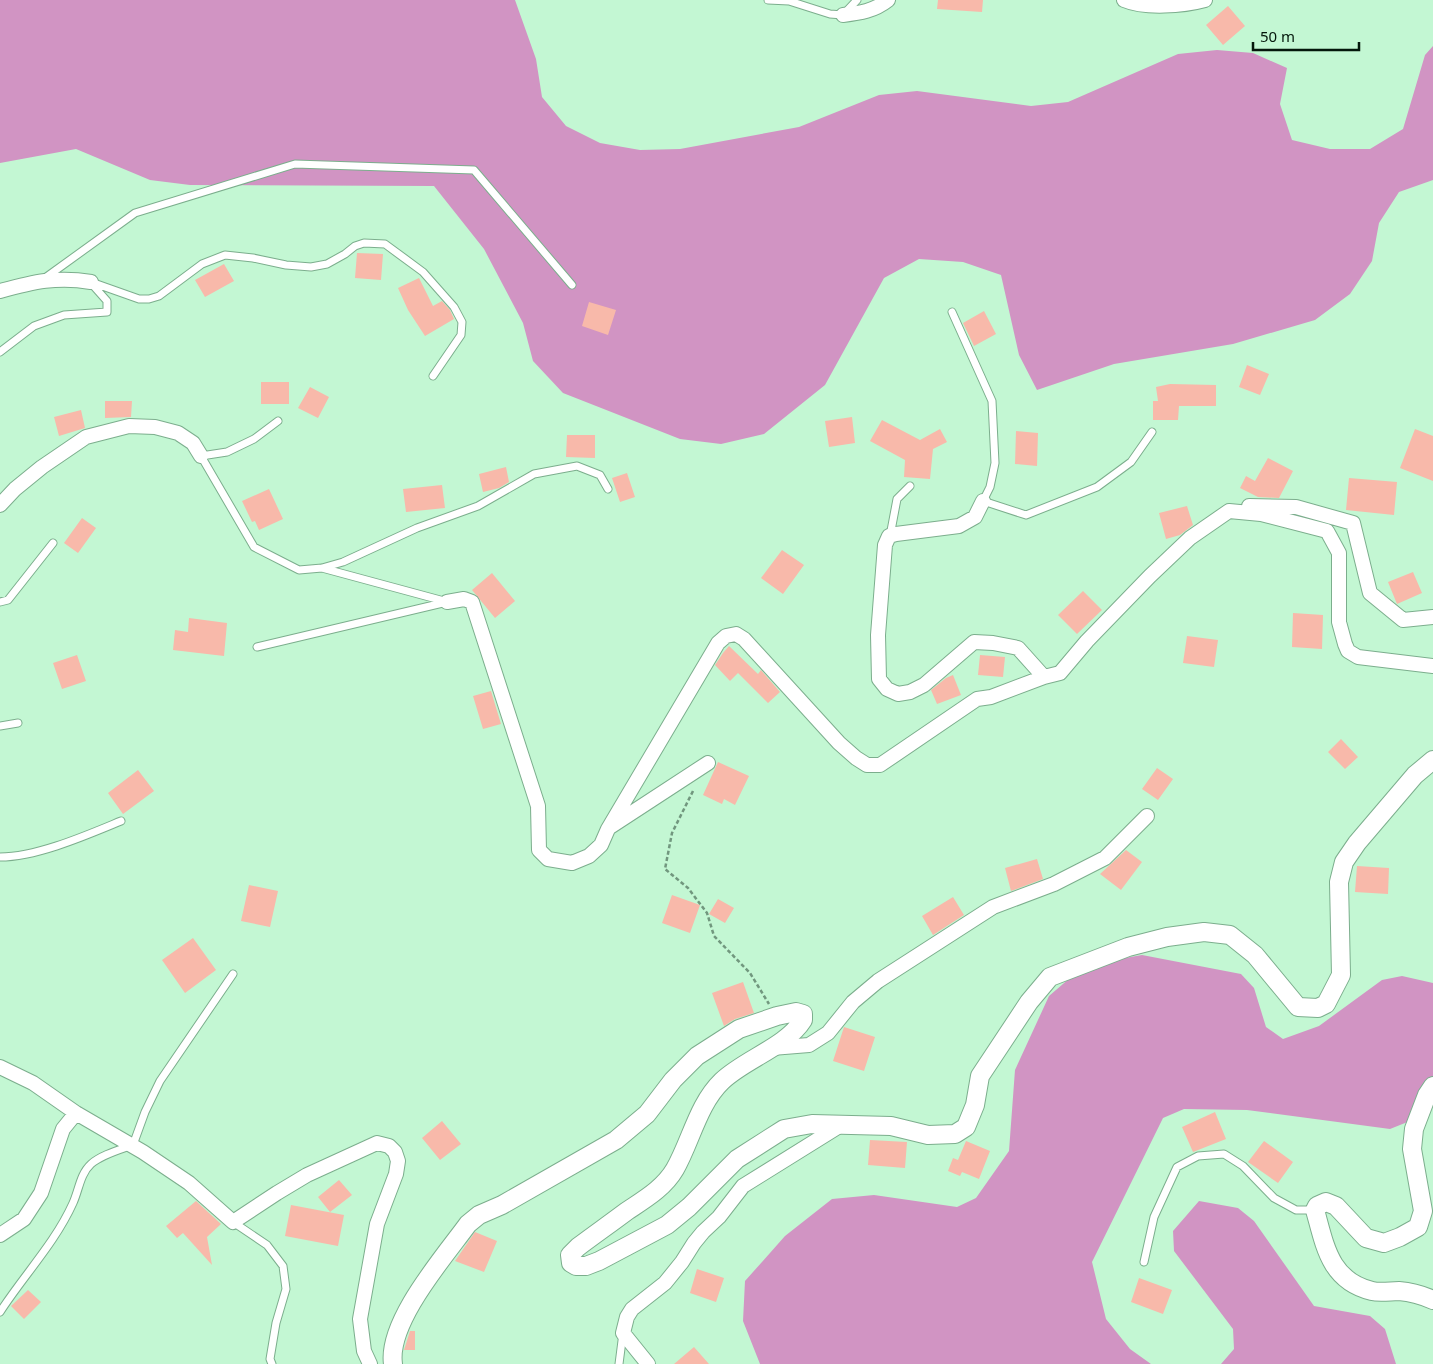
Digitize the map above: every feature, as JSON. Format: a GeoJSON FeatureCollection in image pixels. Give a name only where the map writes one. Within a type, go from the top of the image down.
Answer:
{"type":"FeatureCollection","features":[{"type":"Feature","properties":{"kind":"street"},"geometry":{"type":"LineString","coordinates":[[843,15],[866,12],[882,5],[888,0]]}},
{"type":"Feature","properties":{"kind":"street"},"geometry":{"type":"LineString","coordinates":[[1124,0],[1138,5],[1152,6],[1205,0]]}},
{"type":"Feature","properties":{"kind":"street"},"geometry":{"type":"LineString","coordinates":[[0,291],[43,280],[73,279],[91,282]]}},
{"type":"Feature","properties":{"kind":"street"},"geometry":{"type":"LineString","coordinates":[[0,505],[15,489],[42,467],[86,437],[129,426],[155,427],[178,433],[193,442],[202,456]]}},
{"type":"Feature","properties":{"kind":"street"},"geometry":{"type":"LineString","coordinates":[[983,502],[975,517],[959,526],[896,534],[890,536],[884,544],[878,634],[880,679],[887,689],[898,694],[910,692],[924,686],[974,642],[993,643],[1018,648],[1044,677]]}},
{"type":"Feature","properties":{"kind":"street"},"geometry":{"type":"LineString","coordinates":[[447,602],[464,599],[472,602],[538,806],[539,850],[548,859],[572,863],[589,856],[601,845],[608,829],[718,643],[726,636],[736,634],[744,639],[839,743],[856,758],[867,765],[880,765],[978,699],[990,697],[1060,673],[1086,641],[1190,538],[1229,512],[1250,506],[1296,507],[1353,523],[1370,593],[1403,620],[1433,617]]}},
{"type":"Feature","properties":{"kind":"street"},"geometry":{"type":"LineString","coordinates":[[1229,512],[1260,514],[1327,531],[1339,553],[1339,622],[1348,651],[1358,658],[1433,666]]}},
{"type":"Feature","properties":{"kind":"street"},"geometry":{"type":"LineString","coordinates":[[393,1364],[394,1342],[401,1322],[413,1300],[468,1224],[478,1215],[502,1205],[616,1140],[647,1114],[673,1080],[697,1056],[739,1029],[777,1016],[796,1012],[803,1014],[804,1020],[798,1027],[771,1048],[731,1074],[709,1096],[675,1170],[661,1187],[578,1247],[570,1255],[571,1263],[576,1266],[586,1266],[667,1225],[689,1207],[737,1159],[784,1130],[812,1124],[890,1126],[928,1134],[955,1134],[966,1127],[975,1105],[980,1076],[1029,1002],[1050,977],[1128,947],[1167,937],[1204,932],[1230,936],[1255,955],[1298,1007],[1318,1008],[1326,1004],[1341,975],[1339,882],[1344,862],[1357,843],[1415,775],[1433,760]]}},
{"type":"Feature","properties":{"kind":"street"},"geometry":{"type":"LineString","coordinates":[[608,829],[708,763]]}},
{"type":"Feature","properties":{"kind":"street"},"geometry":{"type":"LineString","coordinates":[[771,1048],[809,1045],[828,1032],[853,1002],[878,981],[993,907],[1054,884],[1106,858],[1147,816]]}},
{"type":"Feature","properties":{"kind":"street"},"geometry":{"type":"LineString","coordinates":[[0,1067],[33,1083],[76,1113],[132,1145],[189,1183],[233,1222],[308,1175],[377,1143],[389,1146],[398,1161],[396,1174],[377,1224],[360,1319],[364,1351],[370,1364]]}},
{"type":"Feature","properties":{"kind":"street"},"geometry":{"type":"LineString","coordinates":[[1433,1086],[1414,1129],[1412,1149],[1423,1211],[1418,1227],[1384,1243],[1366,1238],[1336,1206],[1326,1202],[1317,1206],[1315,1210],[1327,1255],[1339,1273],[1355,1284],[1373,1292],[1416,1293],[1433,1300]]}},
{"type":"Feature","properties":{"kind":"street"},"geometry":{"type":"LineString","coordinates":[[0,1235],[24,1219],[41,1193],[63,1129],[76,1113]]}},
{"type":"Feature","properties":{"kind":"street"},"geometry":{"type":"LineString","coordinates":[[648,1364],[623,1333],[627,1318],[632,1309],[665,1283],[682,1262],[698,1237],[719,1217],[743,1186],[842,1125]]}},
{"type":"Feature","properties":{"kind":"lane"},"geometry":{"type":"LineString","coordinates":[[768,0],[790,1],[830,14],[843,15],[857,0]]}},
{"type":"Feature","properties":{"kind":"lane"},"geometry":{"type":"LineString","coordinates":[[43,280],[135,213],[294,164],[474,170],[572,285]]}},
{"type":"Feature","properties":{"kind":"lane"},"geometry":{"type":"LineString","coordinates":[[91,282],[139,299],[149,300],[159,296],[202,264],[225,255],[311,267],[327,264],[345,254],[354,246],[364,243],[385,244],[423,272],[454,307],[462,322],[461,335],[433,376]]}},
{"type":"Feature","properties":{"kind":"lane"},"geometry":{"type":"LineString","coordinates":[[0,352],[34,326],[64,315],[107,312],[107,301],[91,282]]}},
{"type":"Feature","properties":{"kind":"lane"},"geometry":{"type":"LineString","coordinates":[[952,312],[992,401],[996,463],[990,487],[983,502],[1026,515],[1097,487],[1131,462],[1152,432]]}},
{"type":"Feature","properties":{"kind":"lane"},"geometry":{"type":"LineString","coordinates":[[278,420],[254,439],[227,452],[202,456],[254,547],[299,570],[322,568],[344,562],[417,528],[478,506],[534,474],[577,466],[600,474],[608,489]]}},
{"type":"Feature","properties":{"kind":"lane"},"geometry":{"type":"LineString","coordinates":[[890,536],[897,499],[910,486]]}},
{"type":"Feature","properties":{"kind":"lane"},"geometry":{"type":"LineString","coordinates":[[0,602],[8,600],[53,543]]}},
{"type":"Feature","properties":{"kind":"lane"},"geometry":{"type":"LineString","coordinates":[[322,568],[447,602]]}},
{"type":"Feature","properties":{"kind":"lane"},"geometry":{"type":"LineString","coordinates":[[257,647],[447,602]]}},
{"type":"Feature","properties":{"kind":"lane"},"geometry":{"type":"LineString","coordinates":[[0,726],[18,723]]}},
{"type":"Feature","properties":{"kind":"lane"},"geometry":{"type":"LineString","coordinates":[[0,857],[12,857],[40,850],[94,832],[121,820]]}},
{"type":"Feature","properties":{"kind":"lane"},"geometry":{"type":"LineString","coordinates":[[0,1312],[58,1232],[74,1202],[84,1172],[99,1159],[132,1145],[144,1112],[160,1081],[233,974]]}},
{"type":"Feature","properties":{"kind":"lane"},"geometry":{"type":"LineString","coordinates":[[1144,1262],[1154,1217],[1177,1167],[1198,1156],[1224,1154],[1243,1166],[1274,1198],[1296,1210],[1315,1210]]}},
{"type":"Feature","properties":{"kind":"lane"},"geometry":{"type":"LineString","coordinates":[[233,1222],[267,1245],[283,1266],[286,1289],[276,1323],[270,1359],[272,1364]]}},
{"type":"Feature","properties":{"kind":"lane"},"geometry":{"type":"LineString","coordinates":[[618,1364],[623,1333]]}},
{"type":"Feature","properties":{"kind":"path"},"geometry":{"type":"LineString","coordinates":[[693,789],[672,833],[666,869],[688,888],[707,913],[714,936],[750,973],[777,1016]]}},
{"type":"Feature","properties":{"kind":"shaded area"},"geometry":{"type":"Polygon","coordinates":[[[0,0],[515,0],[536,59],[542,97],[566,126],[600,143],[640,150],[680,149],[799,127],[879,95],[917,91],[1031,106],[1068,102],[1178,54],[1217,50],[1253,53],[1287,68],[1280,104],[1292,140],[1330,149],[1370,149],[1403,129],[1425,55],[1433,46],[1433,180],[1399,192],[1379,223],[1372,261],[1350,294],[1315,320],[1233,344],[1114,364],[1037,390],[1019,355],[1001,275],[963,262],[919,259],[884,278],[825,385],[764,434],[721,444],[680,439],[563,393],[533,361],[523,323],[484,249],[434,186],[190,185],[150,180],[76,149],[0,163],[0,0]]]}},
{"type":"Feature","properties":{"kind":"shaded area"},"geometry":{"type":"Polygon","coordinates":[[[1142,955],[1241,974],[1254,988],[1266,1027],[1283,1039],[1319,1026],[1382,980],[1402,976],[1433,983],[1433,1078],[1410,1121],[1390,1129],[1247,1110],[1184,1109],[1163,1118],[1092,1262],[1106,1319],[1130,1349],[1151,1364],[760,1364],[743,1321],[745,1281],[785,1236],[832,1199],[874,1195],[957,1207],[976,1198],[1009,1151],[1015,1070],[1049,996],[1085,965],[1142,955]]]}},
{"type":"Feature","properties":{"kind":"shaded area"},"geometry":{"type":"Polygon","coordinates":[[[1199,1201],[1238,1208],[1254,1221],[1314,1306],[1370,1316],[1385,1329],[1396,1364],[1221,1364],[1234,1349],[1233,1329],[1174,1251],[1173,1231],[1199,1201]]]}},
{"type":"Feature","properties":{"kind":"building"},"geometry":{"type":"Polygon","coordinates":[[[938,0],[983,0],[982,12],[937,9],[938,0]]]}},
{"type":"Feature","properties":{"kind":"building"},"geometry":{"type":"Polygon","coordinates":[[[1228,6],[1245,26],[1223,45],[1206,25],[1228,6]]]}},
{"type":"Feature","properties":{"kind":"building"},"geometry":{"type":"Polygon","coordinates":[[[357,253],[383,254],[381,280],[355,278],[357,253]]]}},
{"type":"Feature","properties":{"kind":"building"},"geometry":{"type":"Polygon","coordinates":[[[224,264],[234,281],[205,297],[195,280],[224,264]]]}},
{"type":"Feature","properties":{"kind":"building"},"geometry":{"type":"Polygon","coordinates":[[[419,278],[433,306],[442,301],[450,310],[454,319],[425,336],[408,310],[398,288],[419,278]]]}},
{"type":"Feature","properties":{"kind":"building"},"geometry":{"type":"Polygon","coordinates":[[[589,302],[616,310],[608,335],[582,326],[589,302]]]}},
{"type":"Feature","properties":{"kind":"building"},"geometry":{"type":"Polygon","coordinates":[[[984,311],[996,334],[974,346],[963,323],[984,311]]]}},
{"type":"Feature","properties":{"kind":"building"},"geometry":{"type":"Polygon","coordinates":[[[1247,365],[1269,374],[1260,395],[1239,387],[1247,365]]]}},
{"type":"Feature","properties":{"kind":"building"},"geometry":{"type":"Polygon","coordinates":[[[261,382],[289,382],[289,404],[261,404],[261,382]]]}},
{"type":"Feature","properties":{"kind":"building"},"geometry":{"type":"Polygon","coordinates":[[[1170,384],[1216,385],[1216,406],[1179,406],[1178,420],[1153,420],[1153,401],[1158,401],[1156,387],[1170,384]]]}},
{"type":"Feature","properties":{"kind":"building"},"geometry":{"type":"Polygon","coordinates":[[[310,387],[329,397],[318,418],[298,408],[310,387]]]}},
{"type":"Feature","properties":{"kind":"building"},"geometry":{"type":"Polygon","coordinates":[[[105,401],[132,401],[131,417],[105,418],[105,401]]]}},
{"type":"Feature","properties":{"kind":"building"},"geometry":{"type":"Polygon","coordinates":[[[81,410],[85,428],[59,436],[54,417],[81,410]]]}},
{"type":"Feature","properties":{"kind":"building"},"geometry":{"type":"Polygon","coordinates":[[[852,417],[855,443],[829,447],[825,421],[852,417]]]}},
{"type":"Feature","properties":{"kind":"building"},"geometry":{"type":"Polygon","coordinates":[[[882,420],[920,440],[940,429],[947,442],[933,449],[930,479],[904,477],[905,460],[870,441],[882,420]]]}},
{"type":"Feature","properties":{"kind":"building"},"geometry":{"type":"Polygon","coordinates":[[[1415,429],[1433,436],[1433,481],[1400,468],[1415,429]]]}},
{"type":"Feature","properties":{"kind":"building"},"geometry":{"type":"Polygon","coordinates":[[[1016,431],[1038,433],[1037,466],[1015,464],[1016,431]]]}},
{"type":"Feature","properties":{"kind":"building"},"geometry":{"type":"Polygon","coordinates":[[[567,435],[595,435],[595,458],[566,457],[567,435]]]}},
{"type":"Feature","properties":{"kind":"building"},"geometry":{"type":"Polygon","coordinates":[[[1268,458],[1293,471],[1279,498],[1258,497],[1240,488],[1246,476],[1255,481],[1268,458]]]}},
{"type":"Feature","properties":{"kind":"building"},"geometry":{"type":"Polygon","coordinates":[[[506,467],[509,482],[499,488],[483,492],[479,474],[506,467]]]}},
{"type":"Feature","properties":{"kind":"building"},"geometry":{"type":"Polygon","coordinates":[[[627,473],[635,497],[620,502],[612,478],[627,473]]]}},
{"type":"Feature","properties":{"kind":"building"},"geometry":{"type":"Polygon","coordinates":[[[1349,478],[1397,482],[1394,515],[1346,510],[1349,478]]]}},
{"type":"Feature","properties":{"kind":"building"},"geometry":{"type":"Polygon","coordinates":[[[442,485],[445,508],[406,512],[403,489],[442,485]]]}},
{"type":"Feature","properties":{"kind":"building"},"geometry":{"type":"Polygon","coordinates":[[[269,489],[283,519],[259,530],[255,521],[252,522],[242,501],[269,489]]]}},
{"type":"Feature","properties":{"kind":"building"},"geometry":{"type":"Polygon","coordinates":[[[1187,506],[1193,525],[1180,535],[1166,539],[1159,513],[1187,506]]]}},
{"type":"Feature","properties":{"kind":"building"},"geometry":{"type":"Polygon","coordinates":[[[82,518],[96,528],[78,553],[64,543],[82,518]]]}},
{"type":"Feature","properties":{"kind":"building"},"geometry":{"type":"Polygon","coordinates":[[[782,550],[804,565],[783,594],[761,578],[782,550]]]}},
{"type":"Feature","properties":{"kind":"building"},"geometry":{"type":"Polygon","coordinates":[[[1413,572],[1422,593],[1397,604],[1388,582],[1413,572]]]}},
{"type":"Feature","properties":{"kind":"building"},"geometry":{"type":"Polygon","coordinates":[[[492,573],[515,601],[495,618],[472,590],[492,573]]]}},
{"type":"Feature","properties":{"kind":"building"},"geometry":{"type":"Polygon","coordinates":[[[1083,591],[1102,610],[1077,634],[1058,615],[1083,591]]]}},
{"type":"Feature","properties":{"kind":"building"},"geometry":{"type":"Polygon","coordinates":[[[1293,613],[1323,615],[1322,649],[1292,647],[1293,613]]]}},
{"type":"Feature","properties":{"kind":"building"},"geometry":{"type":"Polygon","coordinates":[[[189,618],[227,623],[224,656],[173,650],[175,630],[188,632],[189,618]]]}},
{"type":"Feature","properties":{"kind":"building"},"geometry":{"type":"Polygon","coordinates":[[[1187,636],[1218,640],[1214,667],[1183,663],[1187,636]]]}},
{"type":"Feature","properties":{"kind":"building"},"geometry":{"type":"Polygon","coordinates":[[[729,646],[758,674],[761,670],[780,692],[768,703],[738,673],[730,681],[715,665],[729,646]]]}},
{"type":"Feature","properties":{"kind":"building"},"geometry":{"type":"Polygon","coordinates":[[[77,655],[86,681],[62,689],[53,663],[77,655]]]}},
{"type":"Feature","properties":{"kind":"building"},"geometry":{"type":"Polygon","coordinates":[[[980,655],[1005,657],[1003,677],[978,675],[980,655]]]}},
{"type":"Feature","properties":{"kind":"building"},"geometry":{"type":"Polygon","coordinates":[[[953,675],[961,695],[937,704],[931,690],[953,675]]]}},
{"type":"Feature","properties":{"kind":"building"},"geometry":{"type":"Polygon","coordinates":[[[491,691],[501,724],[483,729],[473,696],[491,691]]]}},
{"type":"Feature","properties":{"kind":"building"},"geometry":{"type":"Polygon","coordinates":[[[1341,739],[1358,757],[1345,769],[1328,752],[1341,739]]]}},
{"type":"Feature","properties":{"kind":"building"},"geometry":{"type":"Polygon","coordinates":[[[718,762],[749,776],[735,805],[724,799],[722,804],[703,795],[718,762]]]}},
{"type":"Feature","properties":{"kind":"building"},"geometry":{"type":"Polygon","coordinates":[[[1157,768],[1173,779],[1158,800],[1142,789],[1157,768]]]}},
{"type":"Feature","properties":{"kind":"building"},"geometry":{"type":"Polygon","coordinates":[[[138,770],[154,791],[123,814],[108,793],[138,770]]]}},
{"type":"Feature","properties":{"kind":"building"},"geometry":{"type":"Polygon","coordinates":[[[1126,850],[1142,862],[1121,890],[1100,874],[1126,850]]]}},
{"type":"Feature","properties":{"kind":"building"},"geometry":{"type":"Polygon","coordinates":[[[1037,859],[1043,879],[1011,891],[1005,868],[1037,859]]]}},
{"type":"Feature","properties":{"kind":"building"},"geometry":{"type":"Polygon","coordinates":[[[1357,866],[1389,868],[1388,894],[1355,892],[1357,866]]]}},
{"type":"Feature","properties":{"kind":"building"},"geometry":{"type":"Polygon","coordinates":[[[249,885],[278,891],[270,927],[241,921],[249,885]]]}},
{"type":"Feature","properties":{"kind":"building"},"geometry":{"type":"Polygon","coordinates":[[[672,895],[700,905],[690,933],[662,923],[672,895]]]}},
{"type":"Feature","properties":{"kind":"building"},"geometry":{"type":"Polygon","coordinates":[[[953,897],[964,915],[933,935],[922,916],[953,897]]]}},
{"type":"Feature","properties":{"kind":"building"},"geometry":{"type":"Polygon","coordinates":[[[718,899],[734,908],[725,923],[709,914],[718,899]]]}},
{"type":"Feature","properties":{"kind":"building"},"geometry":{"type":"Polygon","coordinates":[[[193,938],[216,970],[185,993],[162,960],[193,938]]]}},
{"type":"Feature","properties":{"kind":"building"},"geometry":{"type":"Polygon","coordinates":[[[743,982],[754,1013],[735,1019],[724,1026],[712,993],[743,982]]]}},
{"type":"Feature","properties":{"kind":"building"},"geometry":{"type":"Polygon","coordinates":[[[844,1027],[875,1037],[864,1071],[833,1061],[844,1027]]]}},
{"type":"Feature","properties":{"kind":"building"},"geometry":{"type":"Polygon","coordinates":[[[1215,1112],[1226,1139],[1193,1152],[1182,1127],[1215,1112]]]}},
{"type":"Feature","properties":{"kind":"building"},"geometry":{"type":"Polygon","coordinates":[[[442,1121],[461,1144],[440,1160],[422,1138],[442,1121]]]}},
{"type":"Feature","properties":{"kind":"building"},"geometry":{"type":"Polygon","coordinates":[[[870,1140],[907,1142],[905,1168],[868,1165],[870,1140]]]}},
{"type":"Feature","properties":{"kind":"building"},"geometry":{"type":"Polygon","coordinates":[[[966,1141],[990,1151],[979,1179],[962,1172],[960,1176],[948,1171],[953,1158],[958,1160],[966,1141]]]}},
{"type":"Feature","properties":{"kind":"building"},"geometry":{"type":"Polygon","coordinates":[[[1264,1141],[1293,1162],[1278,1183],[1248,1162],[1264,1141]]]}},
{"type":"Feature","properties":{"kind":"building"},"geometry":{"type":"Polygon","coordinates":[[[339,1180],[352,1195],[330,1212],[318,1197],[339,1180]]]}},
{"type":"Feature","properties":{"kind":"building"},"geometry":{"type":"Polygon","coordinates":[[[196,1201],[221,1224],[207,1237],[212,1265],[183,1233],[177,1238],[166,1226],[196,1201]]]}},
{"type":"Feature","properties":{"kind":"building"},"geometry":{"type":"Polygon","coordinates":[[[291,1205],[344,1215],[338,1246],[285,1236],[291,1205]]]}},
{"type":"Feature","properties":{"kind":"building"},"geometry":{"type":"Polygon","coordinates":[[[475,1232],[497,1241],[484,1272],[455,1261],[475,1232]]]}},
{"type":"Feature","properties":{"kind":"building"},"geometry":{"type":"Polygon","coordinates":[[[697,1269],[724,1278],[716,1302],[690,1293],[697,1269]]]}},
{"type":"Feature","properties":{"kind":"building"},"geometry":{"type":"Polygon","coordinates":[[[1139,1278],[1172,1290],[1163,1314],[1131,1302],[1139,1278]]]}},
{"type":"Feature","properties":{"kind":"building"},"geometry":{"type":"Polygon","coordinates":[[[28,1290],[41,1302],[24,1319],[11,1306],[28,1290]]]}},
{"type":"Feature","properties":{"kind":"building"},"geometry":{"type":"Polygon","coordinates":[[[410,1331],[415,1331],[415,1350],[404,1350],[410,1331]]]}},
{"type":"Feature","properties":{"kind":"building"},"geometry":{"type":"Polygon","coordinates":[[[694,1347],[709,1364],[674,1364],[694,1347]]]}}]}
